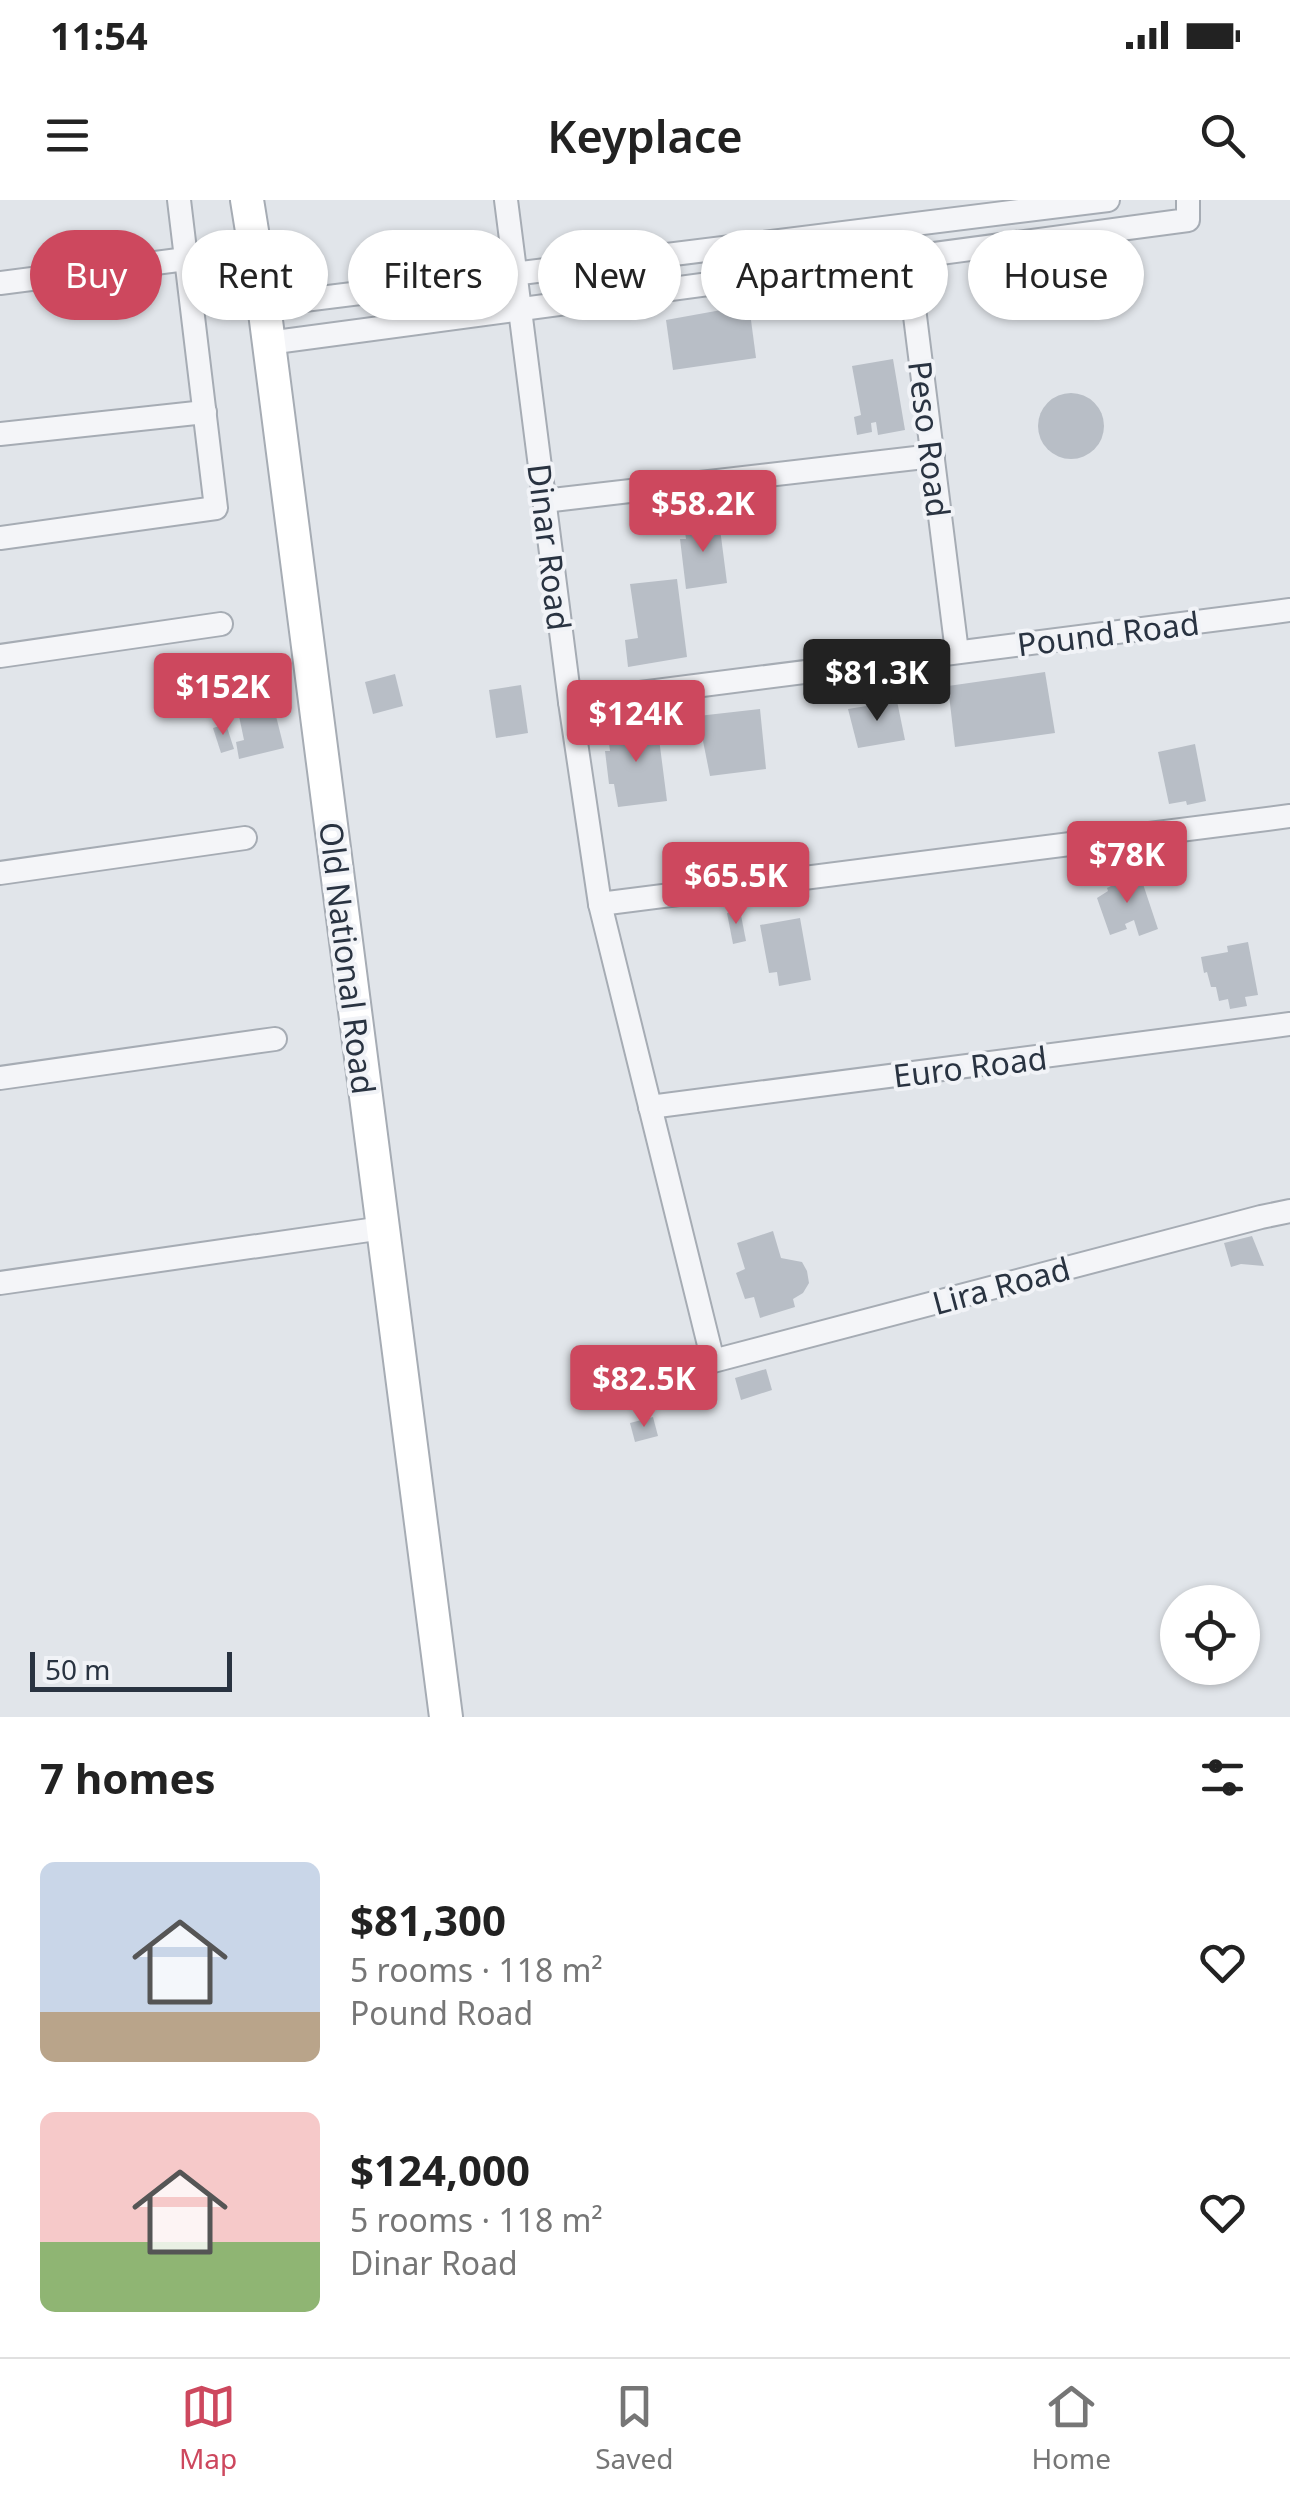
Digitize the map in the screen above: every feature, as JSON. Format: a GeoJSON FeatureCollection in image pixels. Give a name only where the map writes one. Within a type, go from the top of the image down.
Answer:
{"type":"FeatureCollection","features":[{"type":"Feature","properties":{"kind":"main road","name":"Old National Road"},"geometry":{"type":"LineString","coordinates":[[246,200],[251,230]]}},
{"type":"Feature","properties":{"kind":"main road","name":"Old National Road"},"geometry":{"type":"LineString","coordinates":[[266,320],[446,1717]]}},
{"type":"Feature","properties":{"kind":"street"},"geometry":{"type":"LineString","coordinates":[[179,200],[183,230]]}},
{"type":"Feature","properties":{"kind":"street","name":"Dinar Road"},"geometry":{"type":"LineString","coordinates":[[506,200],[510,230]]}},
{"type":"Feature","properties":{"kind":"street"},"geometry":{"type":"LineString","coordinates":[[1111,230],[1188,220],[1188,200]]}},
{"type":"Feature","properties":{"kind":"street"},"geometry":{"type":"LineString","coordinates":[[518,274],[1098,201],[1096,230]]}},
{"type":"Feature","properties":{"kind":"street","name":"Peso Road"},"geometry":{"type":"LineString","coordinates":[[903,226],[904,230]]}},
{"type":"Feature","properties":{"kind":"street"},"geometry":{"type":"LineString","coordinates":[[0,283],[182,260]]}},
{"type":"Feature","properties":{"kind":"street"},"geometry":{"type":"LineString","coordinates":[[268,343],[701,285]]}},
{"type":"Feature","properties":{"kind":"street","name":"Dinar Road"},"geometry":{"type":"LineString","coordinates":[[518,295],[600,904],[712,1360]]}},
{"type":"Feature","properties":{"kind":"street"},"geometry":{"type":"LineString","coordinates":[[0,538],[216,508],[194,320]]}},
{"type":"Feature","properties":{"kind":"street","name":"Peso Road"},"geometry":{"type":"LineString","coordinates":[[916,320],[957,652]]}},
{"type":"Feature","properties":{"kind":"street"},"geometry":{"type":"LineString","coordinates":[[0,434],[205,412]]}},
{"type":"Feature","properties":{"kind":"street"},"geometry":{"type":"LineString","coordinates":[[544,501],[932,456]]}},
{"type":"Feature","properties":{"kind":"street","name":"Pound Road"},"geometry":{"type":"LineString","coordinates":[[570,702],[1290,610]]}},
{"type":"Feature","properties":{"kind":"street"},"geometry":{"type":"LineString","coordinates":[[0,656],[221,624]]}},
{"type":"Feature","properties":{"kind":"street"},"geometry":{"type":"LineString","coordinates":[[600,904],[1290,816]]}},
{"type":"Feature","properties":{"kind":"street"},"geometry":{"type":"LineString","coordinates":[[0,873],[245,838]]}},
{"type":"Feature","properties":{"kind":"street","name":"Euro Road"},"geometry":{"type":"LineString","coordinates":[[650,1107],[1290,1024]]}},
{"type":"Feature","properties":{"kind":"street"},"geometry":{"type":"LineString","coordinates":[[0,1078],[276,1038]]}},
{"type":"Feature","properties":{"kind":"street","name":"Lira Road"},"geometry":{"type":"LineString","coordinates":[[712,1360],[1290,1212]]}},
{"type":"Feature","properties":{"kind":"street"},"geometry":{"type":"LineString","coordinates":[[0,1283],[383,1228]]}},
{"type":"Feature","properties":{"kind":"building"},"geometry":{"type":"Polygon","coordinates":[[[701,314],[701,320],[751,320],[756,358],[673,370],[666,320],[701,314]]]}},
{"type":"Feature","properties":{"kind":"building"},"geometry":{"type":"Polygon","coordinates":[[[893,359],[905,430],[878,435],[876,422],[871,423],[872,432],[857,435],[854,417],[861,415],[852,366],[893,359]]]}},
{"type":"Feature","properties":{"kind":"building"},"geometry":{"type":"Polygon","coordinates":[[[1071,393],[1095,402],[1104,426],[1095,450],[1071,459],[1047,450],[1038,426],[1047,402],[1071,393]]]}},
{"type":"Feature","properties":{"kind":"building"},"geometry":{"type":"Polygon","coordinates":[[[719,521],[727,583],[686,589],[680,539],[686,539],[684,525],[719,521]]]}},
{"type":"Feature","properties":{"kind":"building"},"geometry":{"type":"Polygon","coordinates":[[[677,579],[687,657],[628,667],[625,640],[638,638],[630,584],[677,579]]]}},
{"type":"Feature","properties":{"kind":"building"},"geometry":{"type":"Polygon","coordinates":[[[266,659],[276,695],[246,703],[236,668],[266,659]]]}},
{"type":"Feature","properties":{"kind":"building"},"geometry":{"type":"Polygon","coordinates":[[[1045,672],[1055,733],[955,747],[948,686],[1045,672]]]}},
{"type":"Feature","properties":{"kind":"building"},"geometry":{"type":"Polygon","coordinates":[[[395,674],[403,706],[373,714],[365,682],[395,674]]]}},
{"type":"Feature","properties":{"kind":"building"},"geometry":{"type":"Polygon","coordinates":[[[521,685],[528,733],[496,738],[489,690],[521,685]]]}},
{"type":"Feature","properties":{"kind":"building"},"geometry":{"type":"Polygon","coordinates":[[[897,701],[905,740],[858,748],[848,709],[897,701]]]}},
{"type":"Feature","properties":{"kind":"building"},"geometry":{"type":"Polygon","coordinates":[[[274,708],[284,748],[239,759],[236,742],[244,740],[239,716],[274,708]]]}},
{"type":"Feature","properties":{"kind":"building"},"geometry":{"type":"Polygon","coordinates":[[[760,709],[766,769],[710,776],[698,716],[760,709]]]}},
{"type":"Feature","properties":{"kind":"building"},"geometry":{"type":"Polygon","coordinates":[[[657,723],[667,801],[618,807],[614,784],[609,784],[607,729],[657,723]]]}},
{"type":"Feature","properties":{"kind":"building"},"geometry":{"type":"Polygon","coordinates":[[[226,724],[234,749],[221,753],[213,728],[226,724]]]}},
{"type":"Feature","properties":{"kind":"building"},"geometry":{"type":"Polygon","coordinates":[[[1195,744],[1206,801],[1169,804],[1158,752],[1195,744]]]}},
{"type":"Feature","properties":{"kind":"building"},"geometry":{"type":"Polygon","coordinates":[[[1139,872],[1158,929],[1139,936],[1134,920],[1125,924],[1127,929],[1110,935],[1097,898],[1108,891],[1110,881],[1118,878],[1120,884],[1125,883],[1123,877],[1139,872]]]}},
{"type":"Feature","properties":{"kind":"building"},"geometry":{"type":"Polygon","coordinates":[[[740,910],[746,941],[733,944],[727,913],[740,910]]]}},
{"type":"Feature","properties":{"kind":"building"},"geometry":{"type":"Polygon","coordinates":[[[800,918],[811,980],[779,986],[777,972],[769,973],[760,925],[800,918]]]}},
{"type":"Feature","properties":{"kind":"building"},"geometry":{"type":"Polygon","coordinates":[[[1248,942],[1258,995],[1245,997],[1247,1006],[1230,1009],[1228,999],[1219,1001],[1216,987],[1211,987],[1201,957],[1228,952],[1227,946],[1248,942]]]}},
{"type":"Feature","properties":{"kind":"building"},"geometry":{"type":"Polygon","coordinates":[[[773,1231],[781,1258],[802,1262],[809,1283],[793,1299],[795,1307],[760,1318],[754,1297],[745,1299],[736,1273],[745,1269],[737,1243],[773,1231]]]}},
{"type":"Feature","properties":{"kind":"building"},"geometry":{"type":"Polygon","coordinates":[[[1252,1236],[1264,1266],[1231,1267],[1224,1243],[1252,1236]]]}},
{"type":"Feature","properties":{"kind":"building"},"geometry":{"type":"Polygon","coordinates":[[[687,1364],[693,1389],[631,1406],[624,1381],[687,1364]]]}},
{"type":"Feature","properties":{"kind":"building"},"geometry":{"type":"Polygon","coordinates":[[[766,1369],[772,1390],[741,1400],[735,1378],[766,1369]]]}},
{"type":"Feature","properties":{"kind":"building"},"geometry":{"type":"Polygon","coordinates":[[[653,1417],[658,1436],[635,1442],[630,1423],[653,1417]]]}}]}
